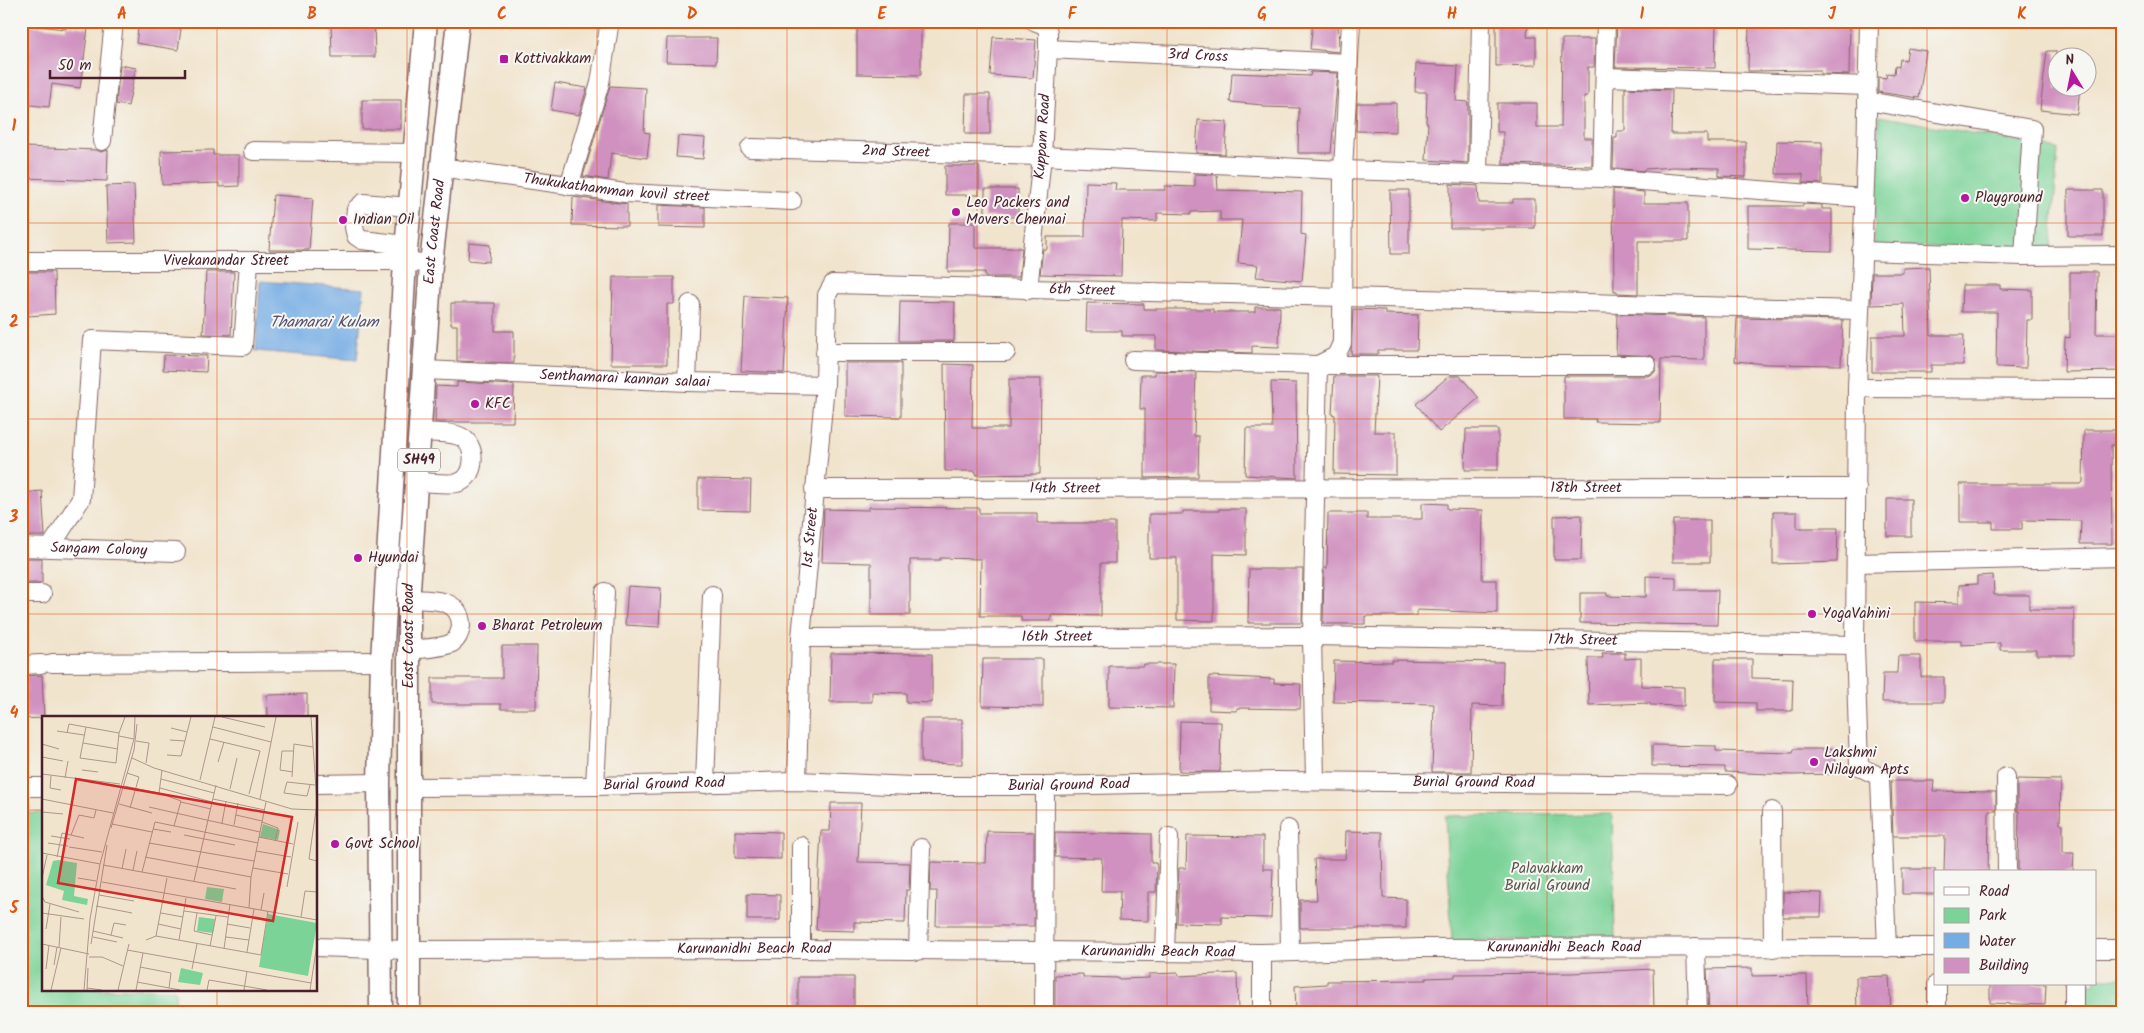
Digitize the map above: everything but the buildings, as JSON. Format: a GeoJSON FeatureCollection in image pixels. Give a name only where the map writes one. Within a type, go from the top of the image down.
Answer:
{"type":"FeatureCollection","features":[{"type":"Feature","properties":{"kind":"main road","name":"East Coast Road"},"geometry":{"type":"LineString","coordinates":[[382,1012],[379,783],[382,661],[409,207],[426,21]]}},
{"type":"Feature","properties":{"kind":"main road","name":"East Coast Road"},"geometry":{"type":"LineString","coordinates":[[409,1012],[409,599],[431,264],[440,167],[458,21]]}},
{"type":"Feature","properties":{"kind":"street"},"geometry":{"type":"LineString","coordinates":[[102,141],[114,21]]}},
{"type":"Feature","properties":{"kind":"street"},"geometry":{"type":"LineString","coordinates":[[570,186],[578,152],[600,83],[610,21]]}},
{"type":"Feature","properties":{"kind":"street","name":"Kuppam Road"},"geometry":{"type":"LineString","coordinates":[[1028,290],[1042,156],[1048,48],[1048,32],[1044,25],[1034,21]]}},
{"type":"Feature","properties":{"kind":"street"},"geometry":{"type":"LineString","coordinates":[[1318,365],[1336,356],[1342,342],[1343,170],[1351,21]]}},
{"type":"Feature","properties":{"kind":"street"},"geometry":{"type":"LineString","coordinates":[[1478,175],[1481,21]]}},
{"type":"Feature","properties":{"kind":"street"},"geometry":{"type":"LineString","coordinates":[[1602,178],[1606,21]]}},
{"type":"Feature","properties":{"kind":"street"},"geometry":{"type":"LineString","coordinates":[[1869,21],[1857,388],[1855,644],[1859,765],[1864,771],[1877,775],[1880,779],[1887,948]]}},
{"type":"Feature","properties":{"kind":"street","name":"3rd Cross"},"geometry":{"type":"LineString","coordinates":[[1048,48],[1348,63]]}},
{"type":"Feature","properties":{"kind":"street"},"geometry":{"type":"LineString","coordinates":[[1606,76],[1867,94],[2032,129],[2024,256]]}},
{"type":"Feature","properties":{"kind":"street","name":"2nd Street"},"geometry":{"type":"LineString","coordinates":[[750,148],[1042,156],[1343,170],[1602,178],[1864,198]]}},
{"type":"Feature","properties":{"kind":"street"},"geometry":{"type":"LineString","coordinates":[[253,151],[413,153]]}},
{"type":"Feature","properties":{"kind":"street","name":"Thukukathamman kovil street"},"geometry":{"type":"LineString","coordinates":[[440,167],[626,193],[792,201]]}},
{"type":"Feature","properties":{"kind":"street"},"geometry":{"type":"LineString","coordinates":[[406,253],[362,240],[356,236],[354,226],[356,209],[362,203],[409,207]]}},
{"type":"Feature","properties":{"kind":"street"},"geometry":{"type":"LineString","coordinates":[[1861,251],[2024,256],[2123,255]]}},
{"type":"Feature","properties":{"kind":"street","name":"Vivekanandar Street"},"geometry":{"type":"LineString","coordinates":[[21,262],[249,262],[406,253],[431,264]]}},
{"type":"Feature","properties":{"kind":"street"},"geometry":{"type":"LineString","coordinates":[[50,548],[81,499],[92,340],[243,346],[249,262]]}},
{"type":"Feature","properties":{"kind":"street","name":"6th Street"},"geometry":{"type":"LineString","coordinates":[[827,294],[833,284],[1859,310]]}},
{"type":"Feature","properties":{"kind":"street","name":"1st Street"},"geometry":{"type":"LineString","coordinates":[[796,781],[802,638],[814,489],[825,385],[827,294]]}},
{"type":"Feature","properties":{"kind":"street"},"geometry":{"type":"LineString","coordinates":[[687,382],[690,304]]}},
{"type":"Feature","properties":{"kind":"street"},"geometry":{"type":"LineString","coordinates":[[825,352],[1006,352]]}},
{"type":"Feature","properties":{"kind":"street"},"geometry":{"type":"LineString","coordinates":[[1133,360],[1318,365],[1647,366]]}},
{"type":"Feature","properties":{"kind":"street"},"geometry":{"type":"LineString","coordinates":[[1315,781],[1312,636],[1318,365]]}},
{"type":"Feature","properties":{"kind":"street","name":"Senthamarai kannan salaai"},"geometry":{"type":"LineString","coordinates":[[425,370],[687,382],[825,385]]}},
{"type":"Feature","properties":{"kind":"street"},"geometry":{"type":"LineString","coordinates":[[1857,388],[2123,389]]}},
{"type":"Feature","properties":{"kind":"street"},"geometry":{"type":"LineString","coordinates":[[417,482],[456,483],[464,480],[472,467],[473,456],[470,446],[465,439],[456,435],[420,432]]}},
{"type":"Feature","properties":{"kind":"street","name":"18th Street"},"geometry":{"type":"LineString","coordinates":[[1316,489],[1857,488]]}},
{"type":"Feature","properties":{"kind":"street","name":"14th Street"},"geometry":{"type":"LineString","coordinates":[[814,489],[1316,489]]}},
{"type":"Feature","properties":{"kind":"street","name":"Sangam Colony"},"geometry":{"type":"LineString","coordinates":[[21,547],[176,552]]}},
{"type":"Feature","properties":{"kind":"street"},"geometry":{"type":"LineString","coordinates":[[1856,563],[2123,557]]}},
{"type":"Feature","properties":{"kind":"street"},"geometry":{"type":"LineString","coordinates":[[595,786],[605,592]]}},
{"type":"Feature","properties":{"kind":"street"},"geometry":{"type":"LineString","coordinates":[[21,594],[42,594]]}},
{"type":"Feature","properties":{"kind":"street"},"geometry":{"type":"LineString","coordinates":[[705,784],[712,595]]}},
{"type":"Feature","properties":{"kind":"street"},"geometry":{"type":"LineString","coordinates":[[409,599],[442,601],[451,604],[460,619],[461,628],[459,637],[446,645],[409,650]]}},
{"type":"Feature","properties":{"kind":"street","name":"16th Street"},"geometry":{"type":"LineString","coordinates":[[802,638],[1312,636]]}},
{"type":"Feature","properties":{"kind":"street","name":"17th Street"},"geometry":{"type":"LineString","coordinates":[[1312,636],[1855,644]]}},
{"type":"Feature","properties":{"kind":"street"},"geometry":{"type":"LineString","coordinates":[[21,665],[382,661]]}},
{"type":"Feature","properties":{"kind":"street"},"geometry":{"type":"LineString","coordinates":[[2006,777],[2007,870]]}},
{"type":"Feature","properties":{"kind":"street","name":"Burial Ground Road"},"geometry":{"type":"LineString","coordinates":[[410,787],[595,786],[796,781],[1046,795],[1315,781],[1728,785]]}},
{"type":"Feature","properties":{"kind":"street"},"geometry":{"type":"LineString","coordinates":[[318,784],[379,783]]}},
{"type":"Feature","properties":{"kind":"street"},"geometry":{"type":"LineString","coordinates":[[21,787],[42,787]]}},
{"type":"Feature","properties":{"kind":"street"},"geometry":{"type":"LineString","coordinates":[[1044,1012],[1046,795]]}},
{"type":"Feature","properties":{"kind":"street"},"geometry":{"type":"LineString","coordinates":[[1772,810],[1773,948]]}},
{"type":"Feature","properties":{"kind":"street"},"geometry":{"type":"LineString","coordinates":[[1288,829],[1290,952]]}},
{"type":"Feature","properties":{"kind":"street"},"geometry":{"type":"LineString","coordinates":[[1165,952],[1169,836]]}},
{"type":"Feature","properties":{"kind":"street"},"geometry":{"type":"LineString","coordinates":[[801,846],[801,949]]}},
{"type":"Feature","properties":{"kind":"street"},"geometry":{"type":"LineString","coordinates":[[918,951],[921,848]]}},
{"type":"Feature","properties":{"kind":"street","name":"Karunanidhi Beach Road"},"geometry":{"type":"LineString","coordinates":[[318,947],[410,950],[801,949],[1262,953],[1421,948],[1934,947]]}},
{"type":"Feature","properties":{"kind":"street"},"geometry":{"type":"LineString","coordinates":[[1696,947],[1698,1012]]}},
{"type":"Feature","properties":{"kind":"street"},"geometry":{"type":"LineString","coordinates":[[2096,949],[2123,949]]}},
{"type":"Feature","properties":{"kind":"street"},"geometry":{"type":"LineString","coordinates":[[1262,953],[1262,1012]]}},
{"type":"Feature","properties":{"kind":"street"},"geometry":{"type":"LineString","coordinates":[[1937,986],[1937,1012]]}},
{"type":"Feature","properties":{"kind":"street"},"geometry":{"type":"LineString","coordinates":[[2074,986],[2074,1012]]}},
{"type":"Feature","properties":{"kind":"green space","name":"Playground"},"geometry":{"type":"Polygon","coordinates":[[[1879,116],[2058,149],[2051,249],[1874,247],[1879,116]]]}},
{"type":"Feature","properties":{"kind":"green space"},"geometry":{"type":"Polygon","coordinates":[[[21,813],[42,813],[42,990],[175,990],[176,1012],[21,1012],[21,813]]]}},
{"type":"Feature","properties":{"kind":"green space","name":"Palavakkam Burial Ground"},"geometry":{"type":"Polygon","coordinates":[[[1612,814],[1615,938],[1452,941],[1445,816],[1612,814]]]}},
{"type":"Feature","properties":{"kind":"green space"},"geometry":{"type":"Polygon","coordinates":[[[2096,978],[2123,978],[2123,1012],[2080,1012],[2079,986],[2096,986],[2096,978]]]}},
{"type":"Feature","properties":{"kind":"water","name":"Thamarai Kulam"},"geometry":{"type":"Polygon","coordinates":[[[260,281],[364,289],[357,360],[256,351],[260,281]]]}},
{"type":"Feature","properties":{"kind":"place","name":"Kottivakkam"},"geometry":{"type":"Point","coordinates":[504,59]}},
{"type":"Feature","properties":{"kind":"place","name":"Playground"},"geometry":{"type":"Point","coordinates":[1965,198]}},
{"type":"Feature","properties":{"kind":"place","name":"Leo Packers and Movers Chennai"},"geometry":{"type":"Point","coordinates":[956,212]}},
{"type":"Feature","properties":{"kind":"place","name":"Indian Oil"},"geometry":{"type":"Point","coordinates":[343,220]}},
{"type":"Feature","properties":{"kind":"place","name":"KFC"},"geometry":{"type":"Point","coordinates":[475,404]}},
{"type":"Feature","properties":{"kind":"place","name":"Hyundai"},"geometry":{"type":"Point","coordinates":[358,558]}},
{"type":"Feature","properties":{"kind":"place","name":"YogaVahini"},"geometry":{"type":"Point","coordinates":[1812,614]}},
{"type":"Feature","properties":{"kind":"place","name":"Bharat Petroleum"},"geometry":{"type":"Point","coordinates":[482,626]}},
{"type":"Feature","properties":{"kind":"place","name":"Lakshmi Nilayam Apts"},"geometry":{"type":"Point","coordinates":[1814,762]}},
{"type":"Feature","properties":{"kind":"place","name":"Govt School"},"geometry":{"type":"Point","coordinates":[335,844]}}]}
